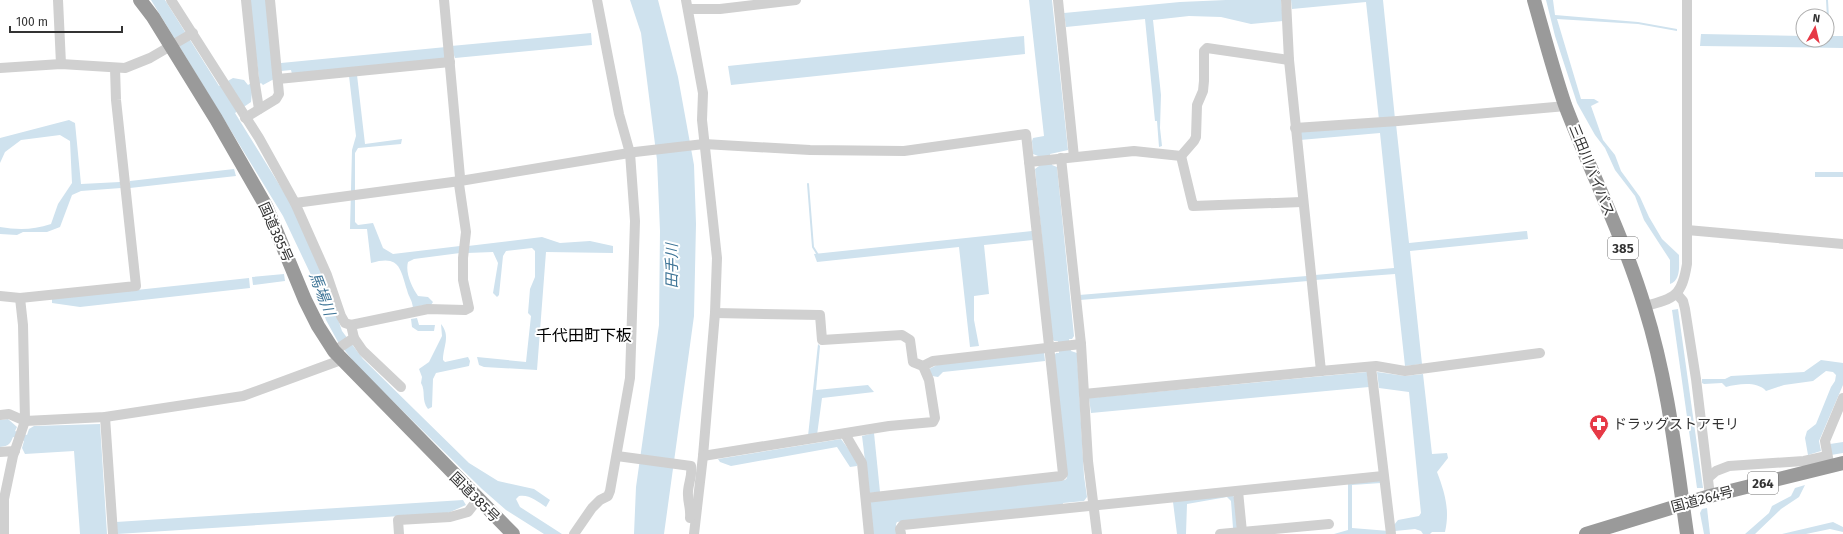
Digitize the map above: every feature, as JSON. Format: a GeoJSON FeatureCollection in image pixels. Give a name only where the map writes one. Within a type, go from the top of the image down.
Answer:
{"type":"FeatureCollection","features":[{"type":"Feature","properties":{"kind":"highway","name":"国道385号"},"geometry":{"type":"LineString","coordinates":[[140,0],[173,45],[266,206],[318,326],[338,352],[513,534]]}},
{"type":"Feature","properties":{"kind":"highway","name":"三田川バイパス"},"geometry":{"type":"LineString","coordinates":[[1534,0],[1552,68],[1615,225],[1645,306],[1667,397],[1683,504]]}},
{"type":"Feature","properties":{"kind":"highway","name":"国道264号"},"geometry":{"type":"LineString","coordinates":[[1586,534],[1828,461],[1843,463]]}},
{"type":"Feature","properties":{"kind":"highway","name":"385"},"geometry":{"type":"LineString","coordinates":[[1683,504],[1687,534]]}},
{"type":"Feature","properties":{"kind":"street"},"geometry":{"type":"LineString","coordinates":[[58,0],[62,64]]}},
{"type":"Feature","properties":{"kind":"street"},"geometry":{"type":"LineString","coordinates":[[172,0],[192,34],[259,138],[295,203],[327,275],[341,316],[345,323],[351,325],[428,310],[465,310],[469,308],[463,280],[463,258],[466,232],[444,0]]}},
{"type":"Feature","properties":{"kind":"street"},"geometry":{"type":"LineString","coordinates":[[246,0],[259,109]]}},
{"type":"Feature","properties":{"kind":"street"},"geometry":{"type":"LineString","coordinates":[[243,114],[259,109],[276,99],[279,94],[270,0]]}},
{"type":"Feature","properties":{"kind":"street"},"geometry":{"type":"LineString","coordinates":[[574,534],[592,508],[600,500],[608,496],[620,456],[630,378],[633,318],[635,221],[633,153],[619,114],[597,0]]}},
{"type":"Feature","properties":{"kind":"street"},"geometry":{"type":"LineString","coordinates":[[694,534],[703,456],[716,313],[717,258],[714,224],[701,145],[703,93],[688,5],[720,9],[796,0]]}},
{"type":"Feature","properties":{"kind":"street"},"geometry":{"type":"LineString","coordinates":[[1058,0],[1074,157]]}},
{"type":"Feature","properties":{"kind":"street"},"geometry":{"type":"LineString","coordinates":[[1286,0],[1289,60],[1295,128],[1321,371]]}},
{"type":"Feature","properties":{"kind":"street"},"geometry":{"type":"LineString","coordinates":[[1645,306],[1670,299],[1677,294],[1684,279],[1687,264],[1687,0]]}},
{"type":"Feature","properties":{"kind":"street"},"geometry":{"type":"LineString","coordinates":[[0,68],[62,64],[125,68],[150,58],[192,34]]}},
{"type":"Feature","properties":{"kind":"street"},"geometry":{"type":"LineString","coordinates":[[1181,156],[1196,137],[1197,105],[1203,86],[1204,51],[1207,48],[1289,60]]}},
{"type":"Feature","properties":{"kind":"street"},"geometry":{"type":"LineString","coordinates":[[278,79],[450,62]]}},
{"type":"Feature","properties":{"kind":"street"},"geometry":{"type":"LineString","coordinates":[[0,296],[20,298],[136,286],[116,100],[115,68]]}},
{"type":"Feature","properties":{"kind":"street"},"geometry":{"type":"LineString","coordinates":[[1295,128],[1414,120],[1566,106]]}},
{"type":"Feature","properties":{"kind":"street"},"geometry":{"type":"LineString","coordinates":[[295,203],[460,181],[633,153],[701,145],[810,150],[904,151],[1026,134],[1033,161],[1053,348],[1063,474],[1061,476],[866,498]]}},
{"type":"Feature","properties":{"kind":"street"},"geometry":{"type":"LineString","coordinates":[[1033,161],[1134,152],[1181,156]]}},
{"type":"Feature","properties":{"kind":"street"},"geometry":{"type":"LineString","coordinates":[[1181,156],[1193,206],[1302,202]]}},
{"type":"Feature","properties":{"kind":"street"},"geometry":{"type":"LineString","coordinates":[[1057,159],[1077,345],[1084,394],[1092,506],[1097,534]]}},
{"type":"Feature","properties":{"kind":"street"},"geometry":{"type":"LineString","coordinates":[[1687,230],[1843,244]]}},
{"type":"Feature","properties":{"kind":"street"},"geometry":{"type":"LineString","coordinates":[[1677,294],[1683,301],[1686,314],[1710,496]]}},
{"type":"Feature","properties":{"kind":"street"},"geometry":{"type":"LineString","coordinates":[[4,534],[4,499],[14,451],[25,421],[23,325],[20,298]]}},
{"type":"Feature","properties":{"kind":"street"},"geometry":{"type":"LineString","coordinates":[[703,456],[889,426],[933,422],[935,418],[929,380],[923,366],[913,362],[910,340],[902,335],[822,340],[820,315],[716,313]]}},
{"type":"Feature","properties":{"kind":"street"},"geometry":{"type":"LineString","coordinates":[[351,325],[353,339],[363,351],[401,387]]}},
{"type":"Feature","properties":{"kind":"street"},"geometry":{"type":"LineString","coordinates":[[0,415],[9,414],[25,421],[105,417],[243,396],[338,352],[353,339]]}},
{"type":"Feature","properties":{"kind":"street"},"geometry":{"type":"LineString","coordinates":[[923,366],[932,361],[1077,345]]}},
{"type":"Feature","properties":{"kind":"street"},"geometry":{"type":"LineString","coordinates":[[1084,394],[1371,367],[1405,371],[1540,353]]}},
{"type":"Feature","properties":{"kind":"street"},"geometry":{"type":"LineString","coordinates":[[1371,367],[1391,534]]}},
{"type":"Feature","properties":{"kind":"street"},"geometry":{"type":"LineString","coordinates":[[1708,478],[1716,471],[1729,466],[1804,461],[1828,461],[1825,441],[1843,398]]}},
{"type":"Feature","properties":{"kind":"street"},"geometry":{"type":"LineString","coordinates":[[105,417],[113,534]]}},
{"type":"Feature","properties":{"kind":"street"},"geometry":{"type":"LineString","coordinates":[[845,434],[862,463],[870,534]]}},
{"type":"Feature","properties":{"kind":"street"},"geometry":{"type":"LineString","coordinates":[[0,452],[14,451]]}},
{"type":"Feature","properties":{"kind":"street"},"geometry":{"type":"LineString","coordinates":[[620,456],[691,466],[692,471],[688,496],[691,507],[689,534]]}},
{"type":"Feature","properties":{"kind":"street"},"geometry":{"type":"LineString","coordinates":[[901,534],[900,529],[903,525],[1384,476]]}},
{"type":"Feature","properties":{"kind":"street"},"geometry":{"type":"LineString","coordinates":[[1238,491],[1242,532]]}},
{"type":"Feature","properties":{"kind":"street"},"geometry":{"type":"LineString","coordinates":[[399,534],[398,520],[450,517],[468,512],[478,499]]}},
{"type":"Feature","properties":{"kind":"street"},"geometry":{"type":"LineString","coordinates":[[1220,534],[1329,524]]}},
{"type":"Feature","properties":{"kind":"water","name":"馬場川"},"geometry":{"type":"Polygon","coordinates":[[[151,0],[165,0],[219,86],[233,78],[244,80],[248,85],[259,78],[249,0],[266,0],[274,79],[263,85],[261,83],[251,90],[251,102],[235,113],[290,202],[323,275],[342,331],[363,359],[469,463],[498,481],[534,489],[550,500],[546,507],[533,498],[526,496],[519,496],[516,499],[520,507],[562,534],[544,534],[506,510],[482,489],[358,367],[338,342],[326,320],[311,275],[283,216],[151,0]]]}},
{"type":"Feature","properties":{"kind":"water","name":"田手川"},"geometry":{"type":"Polygon","coordinates":[[[630,0],[658,0],[678,77],[694,165],[696,224],[694,316],[664,534],[634,534],[636,487],[659,325],[660,231],[657,160],[641,33],[630,0]]]}},
{"type":"Feature","properties":{"kind":"water"},"geometry":{"type":"Polygon","coordinates":[[[1029,0],[1052,0],[1068,150],[1050,154],[1052,165],[1057,167],[1074,336],[1072,339],[1069,339],[1071,351],[1077,353],[1084,476],[1087,497],[1084,501],[1063,503],[1063,506],[897,522],[896,534],[873,534],[870,505],[871,501],[1065,480],[1067,478],[1054,356],[1056,353],[1059,353],[1058,341],[1054,341],[1052,338],[1035,169],[1039,166],[1038,156],[1033,154],[1033,138],[1044,136],[1029,0]]]}},
{"type":"Feature","properties":{"kind":"water"},"geometry":{"type":"Polygon","coordinates":[[[1281,0],[1283,21],[1251,24],[1221,17],[1189,16],[1153,20],[1161,95],[1160,128],[1162,146],[1159,147],[1145,19],[1066,27],[1064,13],[1180,2],[1281,0]]]}},
{"type":"Feature","properties":{"kind":"water"},"geometry":{"type":"Polygon","coordinates":[[[1291,0],[1383,0],[1395,119],[1379,120],[1366,2],[1292,9],[1291,0]]]}},
{"type":"Feature","properties":{"kind":"water"},"geometry":{"type":"Polygon","coordinates":[[[1546,0],[1553,0],[1555,15],[1638,22],[1677,29],[1677,31],[1638,24],[1557,19],[1581,99],[1594,99],[1599,102],[1591,106],[1603,140],[1615,155],[1621,171],[1640,197],[1649,217],[1662,239],[1679,255],[1678,276],[1674,282],[1670,284],[1670,260],[1644,220],[1635,196],[1615,170],[1605,148],[1595,135],[1577,103],[1555,36],[1546,0]]]}},
{"type":"Feature","properties":{"kind":"water"},"geometry":{"type":"Polygon","coordinates":[[[591,33],[592,45],[455,58],[451,46],[591,33]]]}},
{"type":"Feature","properties":{"kind":"water"},"geometry":{"type":"Polygon","coordinates":[[[1701,34],[1795,36],[1795,47],[1700,46],[1701,34]]]}},
{"type":"Feature","properties":{"kind":"water"},"geometry":{"type":"Polygon","coordinates":[[[1024,36],[1025,54],[731,85],[728,66],[1024,36]]]}},
{"type":"Feature","properties":{"kind":"water"},"geometry":{"type":"Polygon","coordinates":[[[1835,36],[1843,36],[1843,48],[1835,48],[1835,36]]]}},
{"type":"Feature","properties":{"kind":"water"},"geometry":{"type":"Polygon","coordinates":[[[446,47],[445,59],[292,74],[291,70],[281,71],[281,63],[446,47]]]}},
{"type":"Feature","properties":{"kind":"water"},"geometry":{"type":"Polygon","coordinates":[[[357,75],[365,144],[402,139],[401,144],[358,148],[355,153],[355,222],[358,225],[373,223],[383,248],[393,254],[460,246],[460,253],[414,259],[408,262],[407,271],[413,288],[418,296],[428,297],[433,302],[431,305],[423,305],[413,308],[400,269],[397,265],[393,262],[387,261],[371,263],[367,229],[350,229],[352,150],[356,136],[349,76],[357,75]]]}},
{"type":"Feature","properties":{"kind":"water"},"geometry":{"type":"Polygon","coordinates":[[[69,120],[75,123],[81,184],[120,182],[121,188],[81,191],[72,195],[60,227],[47,232],[23,232],[17,235],[0,234],[0,227],[26,229],[51,224],[58,204],[72,183],[70,141],[60,135],[21,140],[5,152],[0,163],[0,138],[69,120]]]}},
{"type":"Feature","properties":{"kind":"water"},"geometry":{"type":"Polygon","coordinates":[[[1396,124],[1409,243],[1527,231],[1528,239],[1410,251],[1422,364],[1405,366],[1395,274],[1315,280],[1315,275],[1394,268],[1380,133],[1300,140],[1299,132],[1396,124]]]}},
{"type":"Feature","properties":{"kind":"water"},"geometry":{"type":"Polygon","coordinates":[[[234,169],[236,176],[130,188],[130,181],[234,169]]]}},
{"type":"Feature","properties":{"kind":"water"},"geometry":{"type":"Polygon","coordinates":[[[1815,172],[1843,172],[1843,177],[1815,177],[1815,172]]]}},
{"type":"Feature","properties":{"kind":"water"},"geometry":{"type":"Polygon","coordinates":[[[1032,231],[1033,240],[984,245],[989,294],[974,296],[974,320],[979,346],[970,347],[959,247],[817,262],[814,254],[1032,231]]]}},
{"type":"Feature","properties":{"kind":"water"},"geometry":{"type":"Polygon","coordinates":[[[542,237],[560,243],[590,241],[613,246],[613,253],[546,252],[537,370],[484,367],[479,365],[477,357],[526,362],[531,316],[528,313],[530,289],[535,277],[535,251],[532,248],[506,251],[503,256],[499,295],[497,297],[493,293],[498,263],[493,252],[467,253],[468,246],[542,237]]]}},
{"type":"Feature","properties":{"kind":"water"},"geometry":{"type":"Polygon","coordinates":[[[284,274],[285,281],[253,285],[252,277],[284,274]]]}},
{"type":"Feature","properties":{"kind":"water"},"geometry":{"type":"Polygon","coordinates":[[[1307,276],[1308,281],[1080,300],[1079,295],[1307,276]]]}},
{"type":"Feature","properties":{"kind":"water"},"geometry":{"type":"Polygon","coordinates":[[[249,278],[250,288],[80,307],[52,303],[52,299],[249,278]]]}},
{"type":"Feature","properties":{"kind":"water"},"geometry":{"type":"Polygon","coordinates":[[[1678,309],[1703,488],[1697,488],[1672,310],[1678,309]]]}},
{"type":"Feature","properties":{"kind":"water"},"geometry":{"type":"Polygon","coordinates":[[[417,318],[419,325],[435,325],[434,331],[418,331],[412,327],[411,319],[417,318]]]}},
{"type":"Feature","properties":{"kind":"water"},"geometry":{"type":"Polygon","coordinates":[[[441,324],[446,333],[443,360],[445,362],[468,357],[470,361],[469,366],[436,373],[433,379],[432,407],[428,409],[425,402],[421,383],[422,377],[419,369],[429,362],[442,336],[441,324]]]}},
{"type":"Feature","properties":{"kind":"water"},"geometry":{"type":"Polygon","coordinates":[[[818,344],[820,346],[816,390],[868,385],[874,392],[822,398],[817,435],[808,436],[818,344]]]}},
{"type":"Feature","properties":{"kind":"water"},"geometry":{"type":"Polygon","coordinates":[[[1044,352],[1045,361],[943,372],[938,377],[932,376],[929,369],[937,365],[1044,352]]]}},
{"type":"Feature","properties":{"kind":"water"},"geometry":{"type":"Polygon","coordinates":[[[1821,360],[1843,363],[1843,385],[1819,441],[1821,451],[1808,455],[1805,438],[1807,431],[1816,424],[1831,387],[1835,381],[1836,375],[1833,372],[1826,371],[1813,381],[1784,385],[1766,391],[1758,386],[1747,384],[1726,387],[1722,383],[1702,383],[1702,379],[1725,379],[1731,376],[1804,372],[1821,360]]]}},
{"type":"Feature","properties":{"kind":"water"},"geometry":{"type":"Polygon","coordinates":[[[1367,372],[1369,387],[1091,413],[1089,398],[1367,372]]]}},
{"type":"Feature","properties":{"kind":"water"},"geometry":{"type":"Polygon","coordinates":[[[1377,372],[1405,376],[1423,374],[1432,454],[1447,453],[1448,458],[1437,472],[1447,509],[1445,532],[1423,534],[1421,531],[1415,529],[1395,531],[1394,525],[1398,520],[1419,516],[1421,513],[1409,392],[1379,388],[1377,372]]]}},
{"type":"Feature","properties":{"kind":"water"},"geometry":{"type":"Polygon","coordinates":[[[8,419],[17,427],[15,431],[27,435],[29,429],[34,426],[100,424],[107,534],[80,534],[74,451],[25,454],[22,448],[24,441],[13,437],[9,444],[0,447],[0,420],[8,419]]]}},
{"type":"Feature","properties":{"kind":"water"},"geometry":{"type":"Polygon","coordinates":[[[874,433],[880,492],[869,493],[862,436],[874,433]]]}},
{"type":"Feature","properties":{"kind":"water"},"geometry":{"type":"Polygon","coordinates":[[[841,439],[858,462],[857,466],[850,467],[837,447],[731,466],[720,462],[718,459],[841,439]]]}},
{"type":"Feature","properties":{"kind":"water"},"geometry":{"type":"Polygon","coordinates":[[[1843,442],[1843,453],[1831,455],[1830,444],[1843,442]]]}},
{"type":"Feature","properties":{"kind":"water"},"geometry":{"type":"Polygon","coordinates":[[[1380,479],[1381,483],[1352,485],[1352,528],[1389,531],[1389,534],[1334,534],[1348,530],[1348,482],[1380,479]]]}},
{"type":"Feature","properties":{"kind":"water"},"geometry":{"type":"Polygon","coordinates":[[[1805,485],[1799,497],[1781,509],[1755,534],[1745,534],[1769,513],[1772,506],[1791,496],[1795,488],[1805,485]]]}},
{"type":"Feature","properties":{"kind":"water"},"geometry":{"type":"Polygon","coordinates":[[[1231,494],[1234,497],[1238,527],[1235,529],[1233,528],[1231,501],[1227,497],[1187,504],[1186,534],[1177,534],[1173,502],[1231,494]]]}},
{"type":"Feature","properties":{"kind":"water"},"geometry":{"type":"Polygon","coordinates":[[[463,500],[466,505],[448,513],[117,534],[116,522],[463,500]]]}},
{"type":"Feature","properties":{"kind":"water"},"geometry":{"type":"Polygon","coordinates":[[[1707,508],[1710,534],[1704,534],[1700,513],[1702,509],[1707,508]]]}},
{"type":"Feature","properties":{"kind":"water"},"geometry":{"type":"Polygon","coordinates":[[[1833,522],[1843,527],[1843,532],[1830,529],[1806,534],[1782,534],[1833,522]]]}},
{"type":"Feature","properties":{"kind":"waterway"},"geometry":{"type":"LineString","coordinates":[[1827,0],[1827,8]]}},
{"type":"Feature","properties":{"kind":"waterway"},"geometry":{"type":"LineString","coordinates":[[808,184],[813,247],[818,255]]}},
{"type":"Feature","properties":{"kind":"place","name":"ドラッグストアモリ"},"geometry":{"type":"Point","coordinates":[1599,441]}},
{"type":"Feature","properties":{"kind":"district","name":"千代田町下板"},"geometry":{"type":"Point","coordinates":[584,335]}}]}
